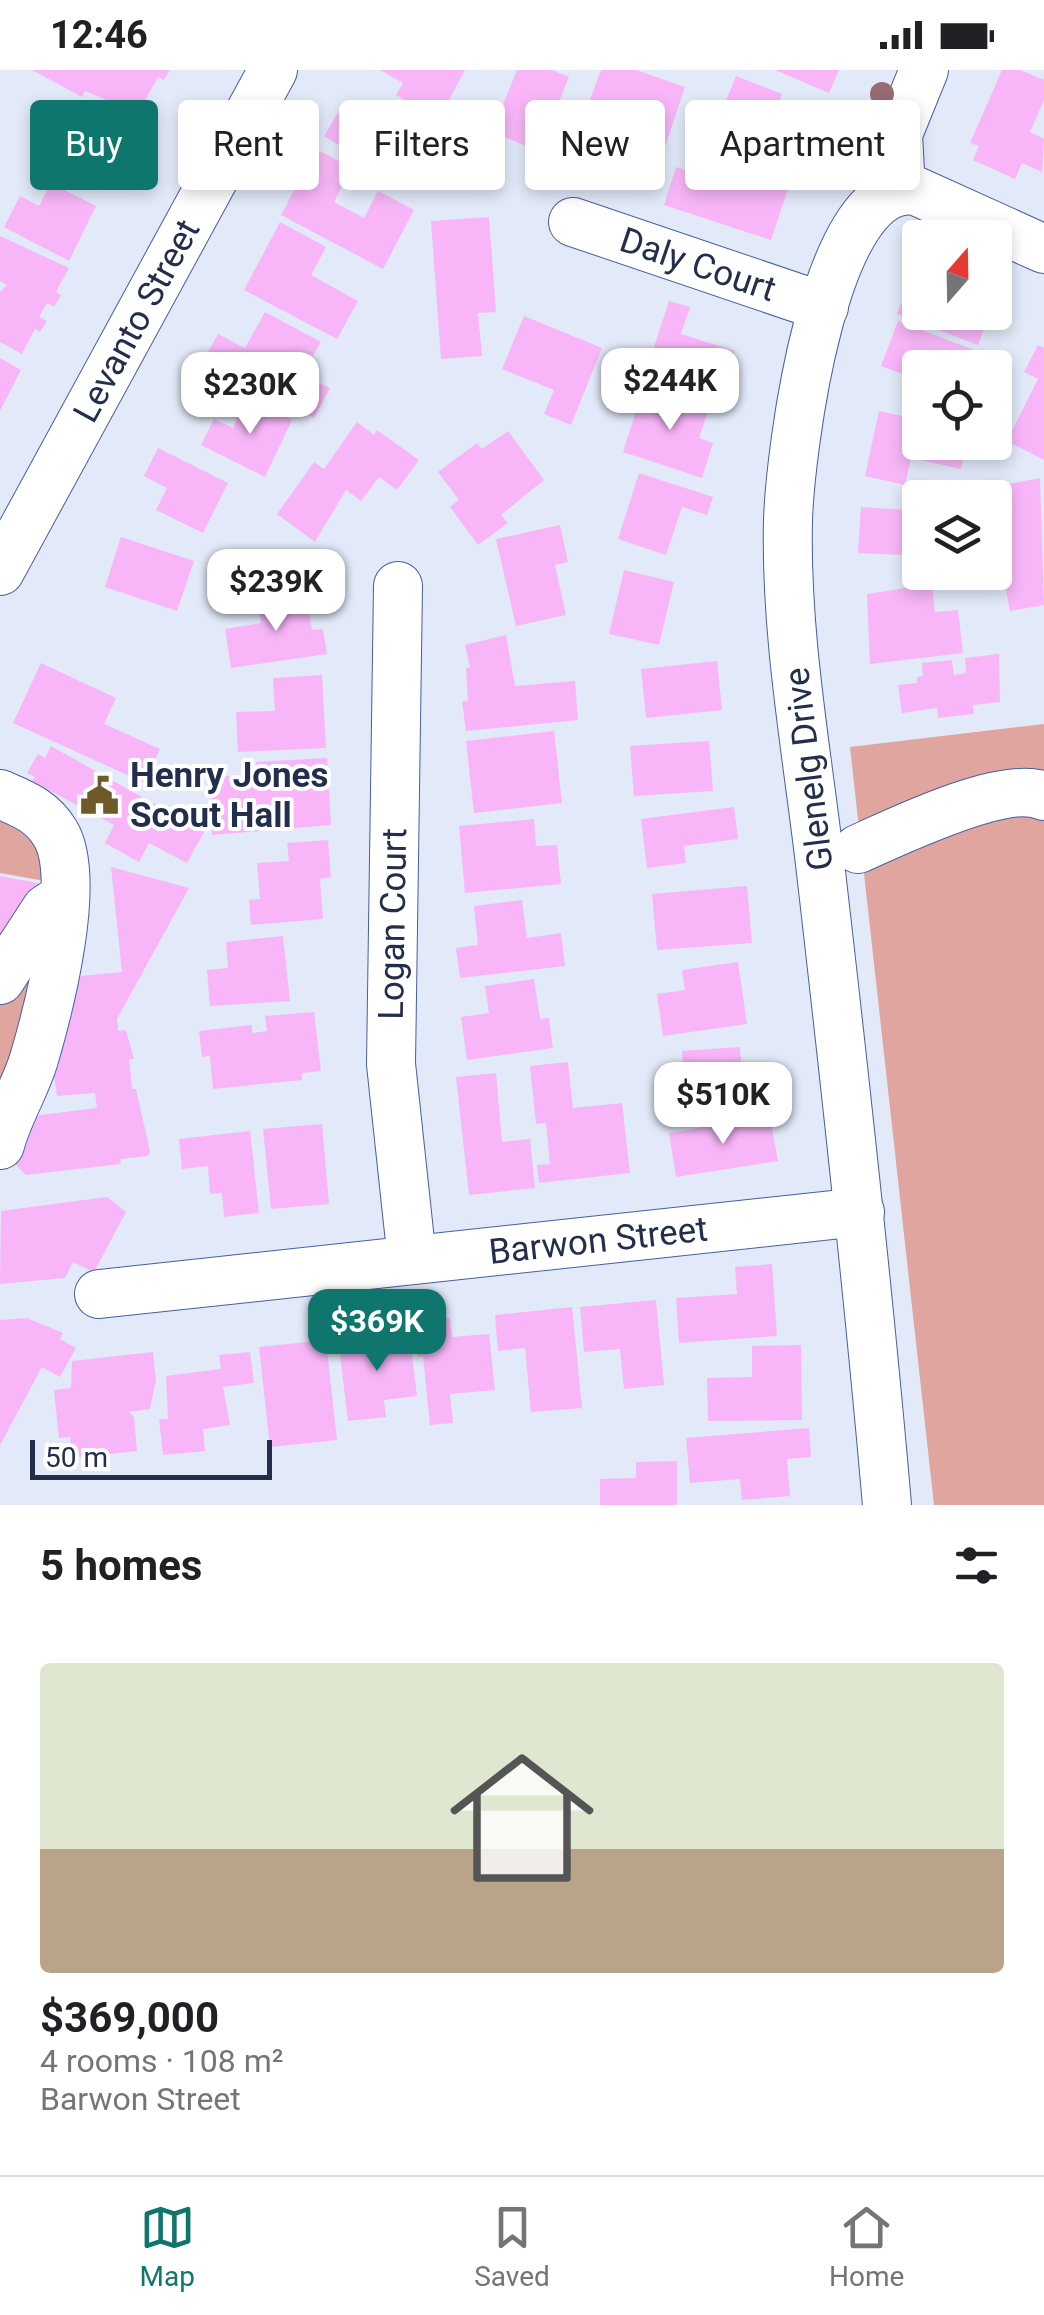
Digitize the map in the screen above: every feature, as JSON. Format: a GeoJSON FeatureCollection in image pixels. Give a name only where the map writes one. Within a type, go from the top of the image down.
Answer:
{"type":"FeatureCollection","features":[{"type":"Feature","properties":{"kind":"street","name":"Levanto Street"},"geometry":{"type":"LineString","coordinates":[[0,571],[272,70]]}},
{"type":"Feature","properties":{"kind":"street"},"geometry":{"type":"LineString","coordinates":[[912,100],[924,70]]}},
{"type":"Feature","properties":{"kind":"street"},"geometry":{"type":"LineString","coordinates":[[901,190],[924,194],[1044,249]]}},
{"type":"Feature","properties":{"kind":"street","name":"Glenelg Drive"},"geometry":{"type":"LineString","coordinates":[[888,1505],[860,1212],[790,590],[792,470],[804,386],[824,307],[859,220],[881,198],[901,190]]}},
{"type":"Feature","properties":{"kind":"street","name":"Daly Court"},"geometry":{"type":"LineString","coordinates":[[573,222],[824,307]]}},
{"type":"Feature","properties":{"kind":"street","name":"Logan Court"},"geometry":{"type":"LineString","coordinates":[[398,586],[390,1064],[412,1260]]}},
{"type":"Feature","properties":{"kind":"street"},"geometry":{"type":"LineString","coordinates":[[858,848],[963,807],[1030,790],[1044,796]]}},
{"type":"Feature","properties":{"kind":"street"},"geometry":{"type":"LineString","coordinates":[[0,794],[34,810],[56,834],[68,874],[62,931],[33,1061],[7,1117],[0,1145]]}},
{"type":"Feature","properties":{"kind":"street"},"geometry":{"type":"LineString","coordinates":[[0,980],[46,909],[63,898]]}},
{"type":"Feature","properties":{"kind":"street","name":"Barwon Street"},"geometry":{"type":"LineString","coordinates":[[99,1294],[860,1212]]}},
{"type":"Feature","properties":{"kind":"shaded area"},"geometry":{"type":"Polygon","coordinates":[[[1044,724],[1044,1505],[934,1505],[850,747],[1044,724]]]}},
{"type":"Feature","properties":{"kind":"shaded area"},"geometry":{"type":"Polygon","coordinates":[[[0,808],[34,830],[45,881],[0,873],[0,808]]]}},
{"type":"Feature","properties":{"kind":"shaded area"},"geometry":{"type":"Polygon","coordinates":[[[53,916],[0,1120],[0,993],[53,916]]]}},
{"type":"Feature","properties":{"kind":"building"},"geometry":{"type":"Polygon","coordinates":[[[32,70],[170,70],[164,80],[158,77],[145,100],[107,100],[85,91],[82,97],[32,70]]]}},
{"type":"Feature","properties":{"kind":"building"},"geometry":{"type":"Polygon","coordinates":[[[380,70],[465,70],[449,100],[405,100],[396,95],[403,83],[380,70]]]}},
{"type":"Feature","properties":{"kind":"building"},"geometry":{"type":"Polygon","coordinates":[[[517,70],[552,70],[569,77],[560,100],[525,100],[525,145],[505,137],[505,100],[517,70]]]}},
{"type":"Feature","properties":{"kind":"building"},"geometry":{"type":"Polygon","coordinates":[[[601,70],[636,70],[685,87],[665,147],[665,100],[590,100],[601,70]]]}},
{"type":"Feature","properties":{"kind":"building"},"geometry":{"type":"Polygon","coordinates":[[[775,70],[839,70],[829,93],[775,70]]]}},
{"type":"Feature","properties":{"kind":"building"},"geometry":{"type":"Polygon","coordinates":[[[1002,70],[1020,70],[1044,80],[1044,100],[1030,132],[1044,139],[1042,172],[1022,163],[1015,179],[973,160],[979,146],[970,143],[1002,70]]]}},
{"type":"Feature","properties":{"kind":"building"},"geometry":{"type":"Polygon","coordinates":[[[736,76],[782,94],[780,100],[726,100],[736,76]]]}},
{"type":"Feature","properties":{"kind":"building"},"geometry":{"type":"Polygon","coordinates":[[[339,111],[339,145],[324,136],[339,111]]]}},
{"type":"Feature","properties":{"kind":"building"},"geometry":{"type":"Polygon","coordinates":[[[319,151],[339,161],[340,190],[334,202],[364,218],[378,191],[414,210],[383,269],[281,215],[294,190],[319,190],[319,151]]]}},
{"type":"Feature","properties":{"kind":"building"},"geometry":{"type":"Polygon","coordinates":[[[676,167],[685,170],[685,190],[788,190],[771,240],[664,205],[676,167]]]}},
{"type":"Feature","properties":{"kind":"building"},"geometry":{"type":"Polygon","coordinates":[[[47,190],[65,190],[96,206],[69,261],[4,227],[20,196],[39,206],[47,190]]]}},
{"type":"Feature","properties":{"kind":"building"},"geometry":{"type":"Polygon","coordinates":[[[489,217],[496,312],[478,313],[482,356],[441,359],[431,221],[489,217]]]}},
{"type":"Feature","properties":{"kind":"building"},"geometry":{"type":"Polygon","coordinates":[[[280,222],[326,247],[311,275],[358,301],[337,339],[244,290],[280,222]]]}},
{"type":"Feature","properties":{"kind":"building"},"geometry":{"type":"Polygon","coordinates":[[[0,236],[69,268],[56,292],[61,295],[54,307],[47,303],[39,317],[47,321],[40,332],[35,329],[22,354],[0,342],[0,292],[7,285],[0,281],[0,236]]]}},
{"type":"Feature","properties":{"kind":"building"},"geometry":{"type":"Polygon","coordinates":[[[669,301],[690,307],[681,334],[735,351],[721,393],[647,369],[669,301]]]}},
{"type":"Feature","properties":{"kind":"building"},"geometry":{"type":"Polygon","coordinates":[[[265,312],[321,342],[302,374],[330,388],[314,418],[237,372],[235,377],[203,361],[218,334],[245,348],[265,312]]]}},
{"type":"Feature","properties":{"kind":"building"},"geometry":{"type":"Polygon","coordinates":[[[524,316],[602,348],[571,425],[544,414],[554,390],[502,369],[524,316]]]}},
{"type":"Feature","properties":{"kind":"building"},"geometry":{"type":"Polygon","coordinates":[[[898,321],[902,323],[902,330],[922,330],[974,350],[902,350],[902,374],[881,366],[898,321]]]}},
{"type":"Feature","properties":{"kind":"building"},"geometry":{"type":"Polygon","coordinates":[[[939,330],[983,330],[978,345],[939,330]]]}},
{"type":"Feature","properties":{"kind":"building"},"geometry":{"type":"Polygon","coordinates":[[[1038,345],[1044,348],[1044,460],[1012,444],[1012,431],[1038,379],[1024,372],[1038,345]]]}},
{"type":"Feature","properties":{"kind":"building"},"geometry":{"type":"Polygon","coordinates":[[[0,358],[21,370],[0,411],[0,358]]]}},
{"type":"Feature","properties":{"kind":"building"},"geometry":{"type":"Polygon","coordinates":[[[644,387],[709,408],[699,438],[713,443],[702,478],[623,452],[644,387]]]}},
{"type":"Feature","properties":{"kind":"building"},"geometry":{"type":"Polygon","coordinates":[[[247,398],[292,420],[265,477],[201,445],[214,419],[233,428],[247,398]]]}},
{"type":"Feature","properties":{"kind":"building"},"geometry":{"type":"Polygon","coordinates":[[[879,411],[902,416],[902,460],[911,460],[906,480],[902,484],[865,476],[879,411]]]}},
{"type":"Feature","properties":{"kind":"building"},"geometry":{"type":"Polygon","coordinates":[[[357,422],[374,435],[377,430],[419,460],[397,490],[379,477],[361,501],[346,490],[315,542],[277,514],[314,462],[324,469],[357,422]]]}},
{"type":"Feature","properties":{"kind":"building"},"geometry":{"type":"Polygon","coordinates":[[[508,431],[544,480],[501,515],[508,523],[478,545],[450,507],[459,500],[438,472],[477,443],[482,449],[508,431]]]}},
{"type":"Feature","properties":{"kind":"building"},"geometry":{"type":"Polygon","coordinates":[[[158,448],[228,483],[203,533],[156,510],[167,488],[144,476],[158,448]]]}},
{"type":"Feature","properties":{"kind":"building"},"geometry":{"type":"Polygon","coordinates":[[[920,460],[963,460],[961,469],[920,460]]]}},
{"type":"Feature","properties":{"kind":"building"},"geometry":{"type":"Polygon","coordinates":[[[639,473],[713,497],[707,515],[682,507],[666,555],[618,539],[639,473]]]}},
{"type":"Feature","properties":{"kind":"building"},"geometry":{"type":"Polygon","coordinates":[[[1040,478],[1044,605],[1010,611],[1006,590],[1012,590],[1012,483],[1040,478]]]}},
{"type":"Feature","properties":{"kind":"building"},"geometry":{"type":"Polygon","coordinates":[[[861,507],[902,510],[902,555],[858,553],[861,507]]]}},
{"type":"Feature","properties":{"kind":"building"},"geometry":{"type":"Polygon","coordinates":[[[560,525],[568,562],[555,565],[566,615],[516,626],[496,539],[560,525]]]}},
{"type":"Feature","properties":{"kind":"building"},"geometry":{"type":"Polygon","coordinates":[[[121,537],[194,561],[177,611],[105,587],[121,537]]]}},
{"type":"Feature","properties":{"kind":"building"},"geometry":{"type":"Polygon","coordinates":[[[624,570],[674,582],[659,645],[609,634],[624,570]]]}},
{"type":"Feature","properties":{"kind":"building"},"geometry":{"type":"Polygon","coordinates":[[[902,589],[933,590],[935,612],[958,610],[963,653],[870,664],[867,594],[902,589]]]}},
{"type":"Feature","properties":{"kind":"building"},"geometry":{"type":"Polygon","coordinates":[[[306,593],[312,630],[323,629],[327,654],[231,668],[225,629],[261,623],[257,600],[306,593]]]}},
{"type":"Feature","properties":{"kind":"building"},"geometry":{"type":"Polygon","coordinates":[[[506,635],[515,686],[575,681],[578,720],[466,731],[462,701],[468,702],[466,668],[470,667],[465,645],[506,635]]]}},
{"type":"Feature","properties":{"kind":"building"},"geometry":{"type":"Polygon","coordinates":[[[999,654],[1000,702],[973,705],[974,714],[938,718],[937,708],[902,713],[898,685],[917,683],[917,677],[923,676],[922,663],[952,660],[954,675],[966,673],[965,658],[999,654]]]}},
{"type":"Feature","properties":{"kind":"building"},"geometry":{"type":"Polygon","coordinates":[[[717,661],[722,710],[646,718],[641,669],[717,661]]]}},
{"type":"Feature","properties":{"kind":"building"},"geometry":{"type":"Polygon","coordinates":[[[41,663],[116,698],[104,724],[160,749],[145,783],[13,723],[41,663]]]}},
{"type":"Feature","properties":{"kind":"building"},"geometry":{"type":"Polygon","coordinates":[[[322,675],[326,748],[238,752],[236,712],[275,711],[273,678],[322,675]]]}},
{"type":"Feature","properties":{"kind":"building"},"geometry":{"type":"Polygon","coordinates":[[[554,731],[562,803],[474,813],[466,741],[554,731]]]}},
{"type":"Feature","properties":{"kind":"building"},"geometry":{"type":"Polygon","coordinates":[[[709,741],[713,791],[634,796],[630,746],[709,741]]]}},
{"type":"Feature","properties":{"kind":"building","name":"Henry Jones Scout Hall"},"geometry":{"type":"Polygon","coordinates":[[[51,746],[204,832],[187,863],[149,843],[139,862],[105,843],[114,825],[32,781],[35,777],[27,773],[38,754],[45,758],[51,746]]]}},
{"type":"Feature","properties":{"kind":"building"},"geometry":{"type":"Polygon","coordinates":[[[327,758],[331,825],[212,835],[210,777],[257,775],[256,762],[327,758]]]}},
{"type":"Feature","properties":{"kind":"building"},"geometry":{"type":"Polygon","coordinates":[[[734,807],[738,839],[684,846],[686,863],[647,868],[641,819],[734,807]]]}},
{"type":"Feature","properties":{"kind":"building"},"geometry":{"type":"Polygon","coordinates":[[[534,819],[536,846],[557,845],[561,884],[465,893],[459,826],[534,819]]]}},
{"type":"Feature","properties":{"kind":"building"},"geometry":{"type":"Polygon","coordinates":[[[328,840],[331,877],[320,879],[323,919],[251,925],[249,900],[260,899],[257,863],[289,861],[287,843],[328,840]]]}},
{"type":"Feature","properties":{"kind":"building"},"geometry":{"type":"Polygon","coordinates":[[[111,867],[189,888],[117,1019],[118,1031],[126,1030],[134,1059],[129,1059],[132,1089],[136,1089],[150,1151],[148,1156],[120,1159],[121,1164],[26,1175],[12,1161],[25,1117],[97,1108],[95,1093],[57,1096],[53,1067],[59,1066],[56,1038],[70,977],[122,972],[111,867]]]}},
{"type":"Feature","properties":{"kind":"building"},"geometry":{"type":"Polygon","coordinates":[[[0,876],[42,884],[0,941],[0,876]]]}},
{"type":"Feature","properties":{"kind":"building"},"geometry":{"type":"Polygon","coordinates":[[[747,886],[752,943],[657,950],[652,894],[747,886]]]}},
{"type":"Feature","properties":{"kind":"building"},"geometry":{"type":"Polygon","coordinates":[[[522,900],[527,938],[561,933],[565,966],[460,978],[456,948],[478,945],[474,906],[522,900]]]}},
{"type":"Feature","properties":{"kind":"building"},"geometry":{"type":"Polygon","coordinates":[[[283,936],[290,1001],[210,1006],[207,970],[228,968],[226,942],[283,936]]]}},
{"type":"Feature","properties":{"kind":"building"},"geometry":{"type":"Polygon","coordinates":[[[738,962],[747,1024],[663,1036],[657,994],[685,990],[682,970],[738,962]]]}},
{"type":"Feature","properties":{"kind":"building"},"geometry":{"type":"Polygon","coordinates":[[[534,979],[540,1019],[549,1018],[553,1048],[467,1060],[461,1017],[489,1013],[485,986],[534,979]]]}},
{"type":"Feature","properties":{"kind":"building"},"geometry":{"type":"Polygon","coordinates":[[[314,1012],[321,1071],[302,1073],[302,1080],[213,1089],[210,1056],[202,1057],[199,1031],[252,1025],[252,1033],[267,1031],[265,1016],[314,1012]]]}},
{"type":"Feature","properties":{"kind":"building"},"geometry":{"type":"Polygon","coordinates":[[[740,1047],[744,1105],[686,1109],[682,1051],[740,1047]]]}},
{"type":"Feature","properties":{"kind":"building"},"geometry":{"type":"Polygon","coordinates":[[[568,1062],[573,1108],[622,1103],[630,1173],[539,1183],[537,1165],[550,1164],[546,1123],[536,1124],[530,1066],[568,1062]]]}},
{"type":"Feature","properties":{"kind":"building"},"geometry":{"type":"Polygon","coordinates":[[[496,1073],[502,1142],[530,1139],[535,1188],[469,1195],[456,1077],[496,1073]]]}},
{"type":"Feature","properties":{"kind":"building"},"geometry":{"type":"Polygon","coordinates":[[[770,1116],[778,1161],[676,1177],[669,1133],[770,1116]]]}},
{"type":"Feature","properties":{"kind":"building"},"geometry":{"type":"Polygon","coordinates":[[[322,1124],[329,1204],[271,1209],[263,1129],[322,1124]]]}},
{"type":"Feature","properties":{"kind":"building"},"geometry":{"type":"Polygon","coordinates":[[[250,1131],[259,1213],[224,1217],[222,1193],[210,1194],[208,1166],[182,1169],[179,1139],[250,1131]]]}},
{"type":"Feature","properties":{"kind":"building"},"geometry":{"type":"Polygon","coordinates":[[[107,1197],[126,1212],[94,1272],[73,1262],[65,1278],[0,1284],[1,1211],[107,1197]]]}},
{"type":"Feature","properties":{"kind":"building"},"geometry":{"type":"Polygon","coordinates":[[[772,1264],[777,1336],[679,1343],[676,1298],[737,1294],[735,1267],[772,1264]]]}},
{"type":"Feature","properties":{"kind":"building"},"geometry":{"type":"Polygon","coordinates":[[[656,1300],[664,1385],[624,1389],[620,1349],[584,1352],[580,1307],[656,1300]]]}},
{"type":"Feature","properties":{"kind":"building"},"geometry":{"type":"Polygon","coordinates":[[[572,1307],[582,1408],[531,1412],[525,1348],[498,1351],[495,1315],[572,1307]]]}},
{"type":"Feature","properties":{"kind":"building"},"geometry":{"type":"Polygon","coordinates":[[[27,1318],[63,1333],[60,1339],[76,1348],[60,1377],[42,1367],[0,1445],[0,1320],[27,1318]]]}},
{"type":"Feature","properties":{"kind":"building"},"geometry":{"type":"Polygon","coordinates":[[[450,1318],[452,1337],[489,1334],[495,1390],[450,1394],[453,1423],[430,1425],[423,1356],[418,1357],[415,1322],[450,1318]]]}},
{"type":"Feature","properties":{"kind":"building"},"geometry":{"type":"Polygon","coordinates":[[[409,1331],[417,1396],[384,1400],[386,1417],[348,1421],[339,1346],[370,1343],[369,1335],[409,1331]]]}},
{"type":"Feature","properties":{"kind":"building"},"geometry":{"type":"Polygon","coordinates":[[[326,1340],[337,1440],[270,1447],[259,1347],[326,1340]]]}},
{"type":"Feature","properties":{"kind":"building"},"geometry":{"type":"Polygon","coordinates":[[[801,1345],[802,1420],[708,1421],[707,1378],[752,1377],[752,1346],[801,1345]]]}},
{"type":"Feature","properties":{"kind":"building"},"geometry":{"type":"Polygon","coordinates":[[[153,1352],[156,1380],[150,1409],[129,1412],[134,1417],[137,1451],[72,1458],[70,1437],[59,1438],[54,1390],[71,1388],[72,1361],[153,1352]]]}},
{"type":"Feature","properties":{"kind":"building"},"geometry":{"type":"Polygon","coordinates":[[[250,1352],[254,1383],[223,1387],[230,1425],[203,1429],[205,1451],[163,1455],[159,1419],[168,1419],[166,1376],[221,1369],[219,1355],[250,1352]]]}},
{"type":"Feature","properties":{"kind":"building"},"geometry":{"type":"Polygon","coordinates":[[[809,1428],[811,1457],[787,1459],[790,1496],[742,1500],[740,1479],[690,1483],[686,1438],[809,1428]]]}},
{"type":"Feature","properties":{"kind":"building"},"geometry":{"type":"Polygon","coordinates":[[[677,1461],[677,1505],[600,1505],[600,1479],[636,1478],[636,1462],[677,1461]]]}},
{"type":"Feature","properties":{"kind":"place","name":"Henry Jones Scout Hall"},"geometry":{"type":"Point","coordinates":[100,795]}}]}
